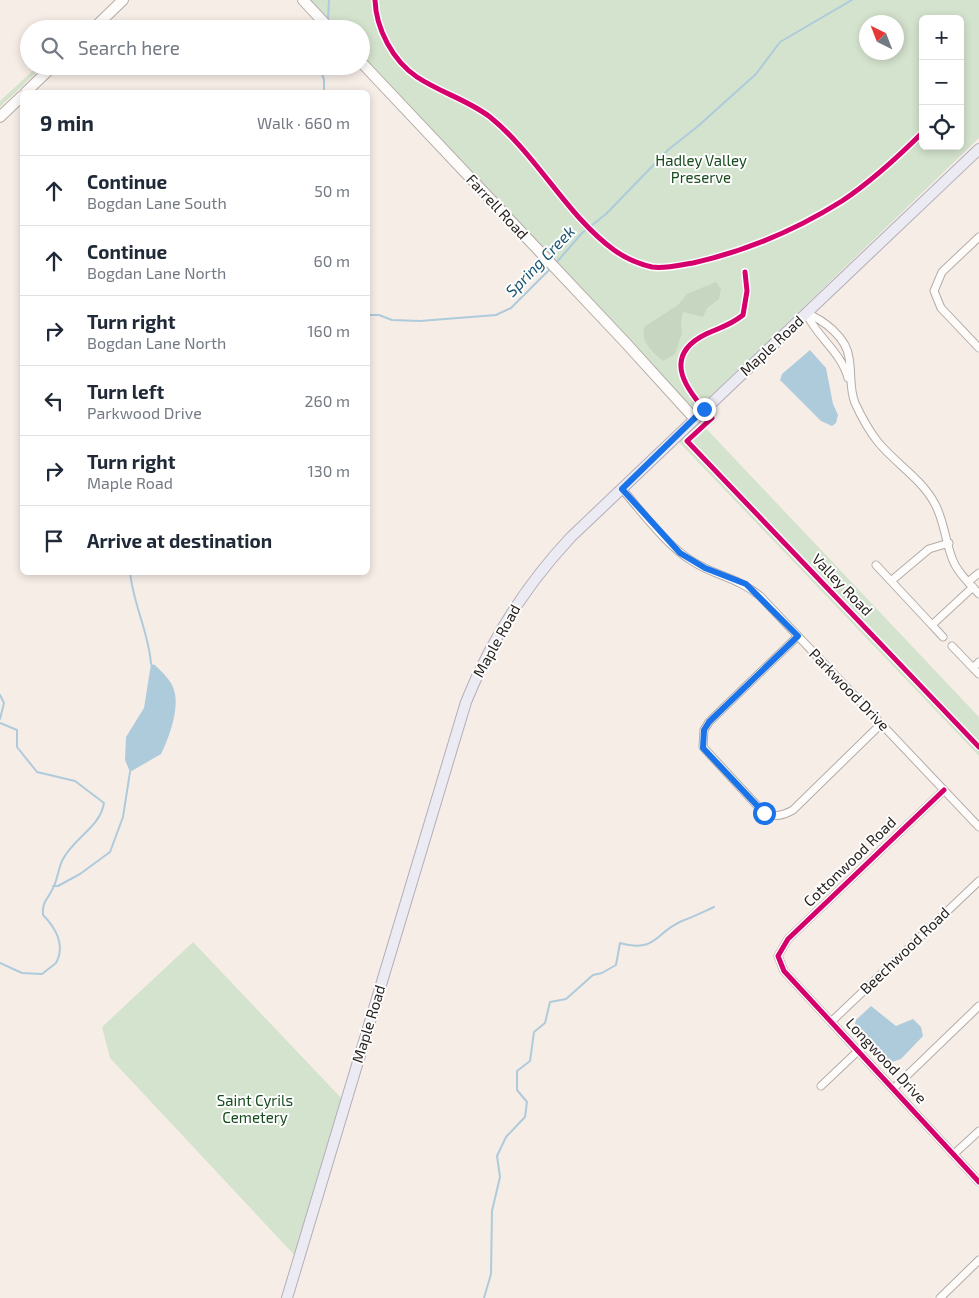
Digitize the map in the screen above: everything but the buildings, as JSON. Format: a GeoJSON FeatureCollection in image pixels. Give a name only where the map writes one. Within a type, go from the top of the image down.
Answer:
{"type":"FeatureCollection","features":[{"type":"Feature","properties":{"kind":"main road","name":"Maple Road"},"geometry":{"type":"LineString","coordinates":[[287,1298],[462,718],[481,665],[514,608],[551,559],[694,418],[979,149]]}},
{"type":"Feature","properties":{"kind":"street"},"geometry":{"type":"LineString","coordinates":[[102,20],[123,0]]}},
{"type":"Feature","properties":{"kind":"street"},"geometry":{"type":"LineString","coordinates":[[302,0],[321,20]]}},
{"type":"Feature","properties":{"kind":"street","name":"Farrell Road"},"geometry":{"type":"LineString","coordinates":[[370,72],[694,418]]}},
{"type":"Feature","properties":{"kind":"street"},"geometry":{"type":"LineString","coordinates":[[28,90],[44,75]]}},
{"type":"Feature","properties":{"kind":"street"},"geometry":{"type":"LineString","coordinates":[[0,117],[20,98]]}},
{"type":"Feature","properties":{"kind":"street"},"geometry":{"type":"LineString","coordinates":[[979,237],[942,272],[934,291],[941,308],[979,348]]}},
{"type":"Feature","properties":{"kind":"street"},"geometry":{"type":"LineString","coordinates":[[806,314],[820,318],[840,340],[850,358],[849,369],[852,391]]}},
{"type":"Feature","properties":{"kind":"street"},"geometry":{"type":"LineString","coordinates":[[806,314],[812,326],[834,351],[846,373],[855,403],[878,441],[912,473],[934,502],[943,521],[956,567],[979,594]]}},
{"type":"Feature","properties":{"kind":"street","name":"Parkwood Drive"},"geometry":{"type":"LineString","coordinates":[[622,489],[680,553],[705,568],[746,584],[798,636],[979,827]]}},
{"type":"Feature","properties":{"kind":"street"},"geometry":{"type":"LineString","coordinates":[[891,580],[920,554],[949,543]]}},
{"type":"Feature","properties":{"kind":"street"},"geometry":{"type":"LineString","coordinates":[[876,565],[943,637]]}},
{"type":"Feature","properties":{"kind":"street"},"geometry":{"type":"LineString","coordinates":[[932,625],[971,585],[979,572]]}},
{"type":"Feature","properties":{"kind":"street"},"geometry":{"type":"LineString","coordinates":[[798,636],[709,722],[704,730],[703,748],[764,813],[775,816],[784,815],[793,810],[882,724]]}},
{"type":"Feature","properties":{"kind":"street"},"geometry":{"type":"LineString","coordinates":[[952,646],[979,674]]}},
{"type":"Feature","properties":{"kind":"street"},"geometry":{"type":"LineString","coordinates":[[973,668],[979,662]]}},
{"type":"Feature","properties":{"kind":"street","name":"Cottonwood Road"},"geometry":{"type":"LineString","coordinates":[[778,956],[788,939],[944,790]]}},
{"type":"Feature","properties":{"kind":"street","name":"Beechwood Road"},"geometry":{"type":"LineString","coordinates":[[832,1021],[979,881]]}},
{"type":"Feature","properties":{"kind":"street","name":"Longwood Drive"},"geometry":{"type":"LineString","coordinates":[[778,956],[784,971],[979,1182]]}},
{"type":"Feature","properties":{"kind":"street"},"geometry":{"type":"LineString","coordinates":[[894,1088],[979,1006]]}},
{"type":"Feature","properties":{"kind":"street"},"geometry":{"type":"LineString","coordinates":[[821,1086],[859,1050]]}},
{"type":"Feature","properties":{"kind":"street"},"geometry":{"type":"LineString","coordinates":[[954,1154],[979,1130]]}},
{"type":"Feature","properties":{"kind":"street"},"geometry":{"type":"LineString","coordinates":[[940,1298],[979,1260]]}},
{"type":"Feature","properties":{"kind":"green space","name":"Hadley Valley Preserve"},"geometry":{"type":"Polygon","coordinates":[[[305,0],[979,0],[979,138],[708,399],[697,406],[688,405],[370,69],[370,20],[324,20],[305,0]]]}},
{"type":"Feature","properties":{"kind":"green space"},"geometry":{"type":"Polygon","coordinates":[[[28,75],[34,75],[0,107],[0,101],[28,75]]]}},
{"type":"Feature","properties":{"kind":"green space"},"geometry":{"type":"Polygon","coordinates":[[[716,282],[721,289],[719,299],[707,308],[703,317],[683,312],[682,333],[675,354],[663,361],[651,350],[646,342],[644,327],[678,305],[687,294],[716,282]]]}},
{"type":"Feature","properties":{"kind":"green space"},"geometry":{"type":"Polygon","coordinates":[[[700,422],[979,717],[979,756],[679,442],[700,422]]]}},
{"type":"Feature","properties":{"kind":"green space","name":"Saint Cyrils Cemetery"},"geometry":{"type":"Polygon","coordinates":[[[193,942],[345,1102],[298,1259],[110,1058],[102,1027],[193,942]]]}},
{"type":"Feature","properties":{"kind":"water"},"geometry":{"type":"Polygon","coordinates":[[[810,350],[826,368],[833,404],[838,415],[836,423],[832,426],[821,421],[780,380],[782,374],[810,350]]]}},
{"type":"Feature","properties":{"kind":"water"},"geometry":{"type":"Polygon","coordinates":[[[151,664],[160,670],[173,686],[176,705],[175,714],[161,754],[130,772],[125,760],[126,737],[144,708],[151,664]]]}},
{"type":"Feature","properties":{"kind":"water"},"geometry":{"type":"Polygon","coordinates":[[[871,1006],[896,1026],[913,1019],[921,1027],[923,1036],[901,1059],[892,1062],[888,1060],[855,1024],[856,1020],[871,1006]]]}},
{"type":"Feature","properties":{"kind":"waterway"},"geometry":{"type":"LineString","coordinates":[[328,19],[329,0]]}},
{"type":"Feature","properties":{"kind":"waterway","name":"Spring Creek"},"geometry":{"type":"LineString","coordinates":[[556,263],[582,233],[606,214],[669,149],[697,127],[756,74],[780,42],[852,0]]}},
{"type":"Feature","properties":{"kind":"waterway"},"geometry":{"type":"LineString","coordinates":[[323,75],[324,90]]}},
{"type":"Feature","properties":{"kind":"waterway","name":"Spring Creek"},"geometry":{"type":"LineString","coordinates":[[370,315],[379,315],[392,320],[420,321],[496,315],[511,308],[551,268]]}},
{"type":"Feature","properties":{"kind":"waterway","name":"Spring Creek"},"geometry":{"type":"LineString","coordinates":[[130,575],[134,596],[150,652],[151,664]]}},
{"type":"Feature","properties":{"kind":"waterway"},"geometry":{"type":"LineString","coordinates":[[0,695],[4,703],[0,719]]}},
{"type":"Feature","properties":{"kind":"waterway"},"geometry":{"type":"LineString","coordinates":[[0,723],[17,730],[17,747],[37,772],[75,781],[104,803],[92,827],[72,846],[62,861],[54,887],[44,904],[43,915],[52,925],[58,937],[60,950],[56,963],[42,974],[22,973],[0,963]]}},
{"type":"Feature","properties":{"kind":"waterway","name":"Spring Creek"},"geometry":{"type":"LineString","coordinates":[[53,886],[58,886],[80,874],[110,852],[123,817],[130,772]]}},
{"type":"Feature","properties":{"kind":"waterway"},"geometry":{"type":"LineString","coordinates":[[484,1298],[491,1274],[492,1211],[500,1177],[497,1156],[506,1137],[525,1117],[527,1102],[517,1090],[517,1071],[530,1061],[534,1032],[545,1023],[550,1002],[566,999],[593,975],[602,973],[616,965],[620,943],[632,945],[648,944],[673,926],[714,907]]}},
{"type":"Feature","properties":{"kind":"cycle path"},"geometry":{"type":"LineString","coordinates":[[375,0],[382,33],[393,53],[408,70],[426,83],[473,106],[490,117],[523,149],[581,220],[597,236],[623,256],[652,267],[693,263],[713,258],[751,246],[789,230],[842,201],[894,160],[919,136]]}},
{"type":"Feature","properties":{"kind":"cycle path","name":"Valley Road"},"geometry":{"type":"LineString","coordinates":[[745,272],[747,291],[743,315],[692,343],[684,353],[681,364],[682,375],[694,397],[712,418],[687,441],[979,747]]}},
{"type":"Feature","properties":{"kind":"cycle path"},"geometry":{"type":"LineString","coordinates":[[944,790],[788,939],[778,956],[784,971],[979,1182]]}},
{"type":"Feature","properties":{"kind":"route"},"geometry":{"type":"LineString","coordinates":[[704,409],[622,489],[680,553],[705,568],[746,584],[798,636],[709,722],[704,730],[702,739],[703,748],[764,813]]}}]}
